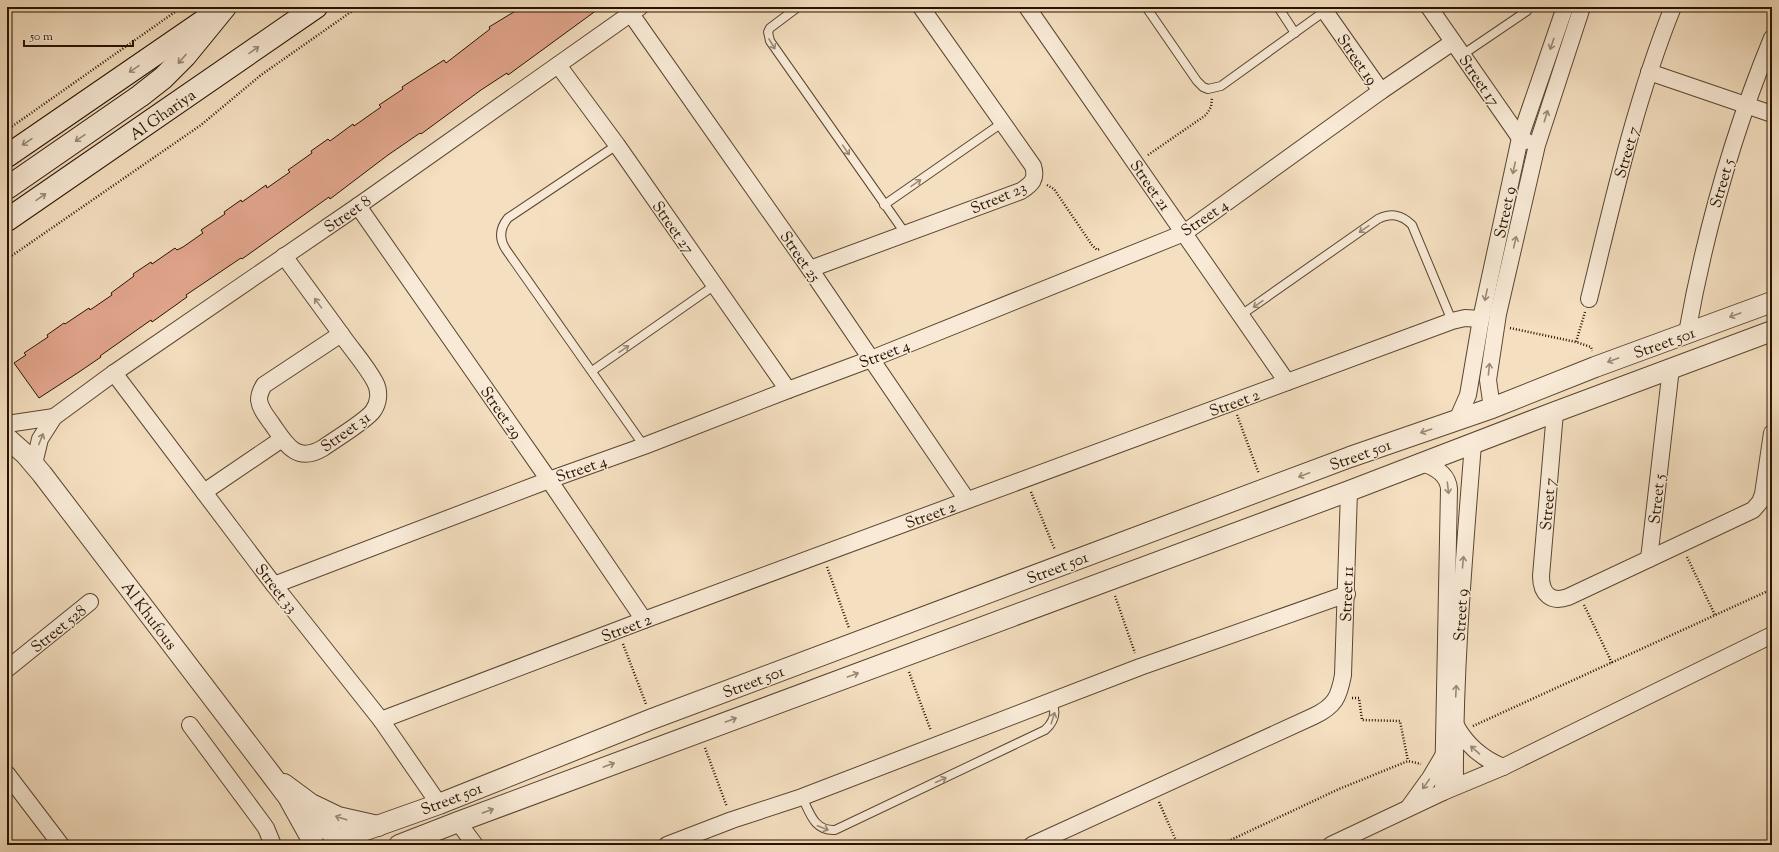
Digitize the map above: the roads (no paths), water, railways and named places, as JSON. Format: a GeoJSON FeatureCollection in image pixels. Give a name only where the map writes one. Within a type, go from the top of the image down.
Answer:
{"type":"FeatureCollection","features":[{"type":"Feature","properties":{"kind":"main road"},"geometry":{"type":"LineString","coordinates":[[7,156],[225,7]]}},
{"type":"Feature","properties":{"kind":"main road"},"geometry":{"type":"LineString","coordinates":[[7,188],[140,96],[163,78],[185,56],[225,7]]}},
{"type":"Feature","properties":{"kind":"main road","name":"Al Ghariya"},"geometry":{"type":"LineString","coordinates":[[8,220],[316,7]]}},
{"type":"Feature","properties":{"kind":"street","name":"Street 23"},"geometry":{"type":"LineString","coordinates":[[810,269],[1021,191],[1034,181],[1035,176],[1033,166],[922,7]]}},
{"type":"Feature","properties":{"kind":"street","name":"Street 21"},"geometry":{"type":"LineString","coordinates":[[1028,7],[1287,382]]}},
{"type":"Feature","properties":{"kind":"street","name":"Street 17"},"geometry":{"type":"LineString","coordinates":[[1429,7],[1520,138]]}},
{"type":"Feature","properties":{"kind":"street","name":"Street 9"},"geometry":{"type":"LineString","coordinates":[[1457,420],[1468,395],[1481,319],[1520,138],[1565,7]]}},
{"type":"Feature","properties":{"kind":"street","name":"Street 9"},"geometry":{"type":"LineString","coordinates":[[1492,408],[1488,380],[1496,325],[1537,145],[1582,7]]}},
{"type":"Feature","properties":{"kind":"street","name":"Street 7"},"geometry":{"type":"LineString","coordinates":[[1589,299],[1613,201],[1649,72],[1673,7]]}},
{"type":"Feature","properties":{"kind":"street","name":"Street 19"},"geometry":{"type":"LineString","coordinates":[[1324,9],[1381,91]]}},
{"type":"Feature","properties":{"kind":"street","name":"Street 8"},"geometry":{"type":"LineString","coordinates":[[34,464],[40,439],[54,417],[114,373],[358,206],[636,11]]}},
{"type":"Feature","properties":{"kind":"street","name":"Street 25"},"geometry":{"type":"LineString","coordinates":[[636,11],[967,500]]}},
{"type":"Feature","properties":{"kind":"street","name":"Street 5"},"geometry":{"type":"LineString","coordinates":[[1687,333],[1697,276],[1711,218],[1729,155],[1772,38]]}},
{"type":"Feature","properties":{"kind":"street","name":"Street 4"},"geometry":{"type":"LineString","coordinates":[[274,585],[871,359],[1184,233],[1381,91],[1457,48]]}},
{"type":"Feature","properties":{"kind":"street","name":"Street 27"},"geometry":{"type":"LineString","coordinates":[[558,65],[617,145],[788,390]]}},
{"type":"Feature","properties":{"kind":"street"},"geometry":{"type":"LineString","coordinates":[[1649,72],[1772,114]]}},
{"type":"Feature","properties":{"kind":"street"},"geometry":{"type":"LineString","coordinates":[[1520,138],[1537,145]]}},
{"type":"Feature","properties":{"kind":"street","name":"Street 29"},"geometry":{"type":"LineString","coordinates":[[358,206],[549,480],[644,620]]}},
{"type":"Feature","properties":{"kind":"street","name":"Street 31"},"geometry":{"type":"LineString","coordinates":[[284,256],[341,334],[376,382],[378,393],[377,403],[372,412],[316,452],[300,453],[293,450],[282,439],[260,406],[259,395],[264,385],[341,334]]}},
{"type":"Feature","properties":{"kind":"street","name":"Street 501"},"geometry":{"type":"LineString","coordinates":[[312,844],[322,836],[343,839],[380,826],[652,719],[1264,489],[1492,408],[1595,367],[1772,302]]}},
{"type":"Feature","properties":{"kind":"street","name":"Street 2"},"geometry":{"type":"LineString","coordinates":[[381,720],[1025,478],[1452,321],[1465,318],[1481,319]]}},
{"type":"Feature","properties":{"kind":"street","name":"Street 501"},"geometry":{"type":"LineString","coordinates":[[399,845],[422,840],[458,822],[1349,491],[1554,412],[1772,331]]}},
{"type":"Feature","properties":{"kind":"street","name":"Street 5"},"geometry":{"type":"LineString","coordinates":[[1649,559],[1671,368]]}},
{"type":"Feature","properties":{"kind":"street","name":"Street 33"},"geometry":{"type":"LineString","coordinates":[[114,373],[274,585],[381,720],[439,804]]}},
{"type":"Feature","properties":{"kind":"street","name":"Street 7"},"geometry":{"type":"LineString","coordinates":[[1554,412],[1541,576],[1542,587],[1547,596],[1558,599],[1578,592],[1649,559]]}},
{"type":"Feature","properties":{"kind":"street","name":"Street 8"},"geometry":{"type":"LineString","coordinates":[[7,424],[54,417]]}},
{"type":"Feature","properties":{"kind":"street"},"geometry":{"type":"LineString","coordinates":[[1649,559],[1757,507],[1764,490],[1772,433]]}},
{"type":"Feature","properties":{"kind":"street","name":"Al Khufous"},"geometry":{"type":"LineString","coordinates":[[7,438],[34,464],[270,773],[288,797],[312,844]]}},
{"type":"Feature","properties":{"kind":"street"},"geometry":{"type":"LineString","coordinates":[[204,492],[282,439]]}},
{"type":"Feature","properties":{"kind":"street","name":"Street 9"},"geometry":{"type":"LineString","coordinates":[[1449,789],[1457,728],[1461,596],[1473,444]]}},
{"type":"Feature","properties":{"kind":"street","name":"Street 9"},"geometry":{"type":"LineString","coordinates":[[1422,463],[1441,472],[1446,478],[1449,486],[1440,761],[1449,789]]}},
{"type":"Feature","properties":{"kind":"street","name":"Street 11"},"geometry":{"type":"LineString","coordinates":[[1032,845],[1322,712],[1334,703],[1338,696],[1343,675],[1349,491]]}},
{"type":"Feature","properties":{"kind":"street"},"geometry":{"type":"LineString","coordinates":[[667,845],[697,840],[732,820],[802,797],[1140,667],[1346,594]]}},
{"type":"Feature","properties":{"kind":"street","name":"Street 528"},"geometry":{"type":"LineString","coordinates":[[7,669],[90,602]]}},
{"type":"Feature","properties":{"kind":"street"},"geometry":{"type":"LineString","coordinates":[[1331,845],[1449,789],[1503,767],[1772,635]]}},
{"type":"Feature","properties":{"kind":"street"},"geometry":{"type":"LineString","coordinates":[[190,725],[266,828],[273,845]]}},
{"type":"Feature","properties":{"kind":"street"},"geometry":{"type":"LineString","coordinates":[[1457,728],[1471,747],[1478,753],[1486,759],[1503,767]]}},
{"type":"Feature","properties":{"kind":"street"},"geometry":{"type":"LineString","coordinates":[[1406,810],[1440,761]]}},
{"type":"Feature","properties":{"kind":"street"},"geometry":{"type":"LineString","coordinates":[[270,773],[296,794],[326,812],[349,820],[380,826]]}},
{"type":"Feature","properties":{"kind":"street"},"geometry":{"type":"LineString","coordinates":[[7,774],[12,789],[61,845]]}},
{"type":"Feature","properties":{"kind":"street","name":"Al Khufous"},"geometry":{"type":"LineString","coordinates":[[288,797],[343,839]]}},
{"type":"Feature","properties":{"kind":"street"},"geometry":{"type":"LineString","coordinates":[[458,822],[475,845]]}},
{"type":"Feature","properties":{"kind":"lane"},"geometry":{"type":"LineString","coordinates":[[798,7],[770,28],[768,32],[770,41],[905,234]]}},
{"type":"Feature","properties":{"kind":"lane"},"geometry":{"type":"LineString","coordinates":[[1146,7],[1197,81],[1202,87],[1208,90],[1221,86],[1296,33],[1324,9]]}},
{"type":"Feature","properties":{"kind":"lane"},"geometry":{"type":"LineString","coordinates":[[1278,7],[1296,33]]}},
{"type":"Feature","properties":{"kind":"lane"},"geometry":{"type":"LineString","coordinates":[[1457,48],[1527,11]]}},
{"type":"Feature","properties":{"kind":"lane"},"geometry":{"type":"LineString","coordinates":[[884,205],[1002,122]]}},
{"type":"Feature","properties":{"kind":"lane"},"geometry":{"type":"LineString","coordinates":[[617,145],[514,213],[503,223],[501,230],[503,245],[644,446]]}},
{"type":"Feature","properties":{"kind":"lane"},"geometry":{"type":"LineString","coordinates":[[1241,315],[1378,219],[1391,215],[1406,219],[1417,234],[1452,321]]}},
{"type":"Feature","properties":{"kind":"lane"},"geometry":{"type":"LineString","coordinates":[[592,371],[714,285]]}},
{"type":"Feature","properties":{"kind":"lane"},"geometry":{"type":"LineString","coordinates":[[802,797],[814,822],[823,829],[835,830],[1045,730],[1050,726],[1055,714],[1052,702]]}}]}
